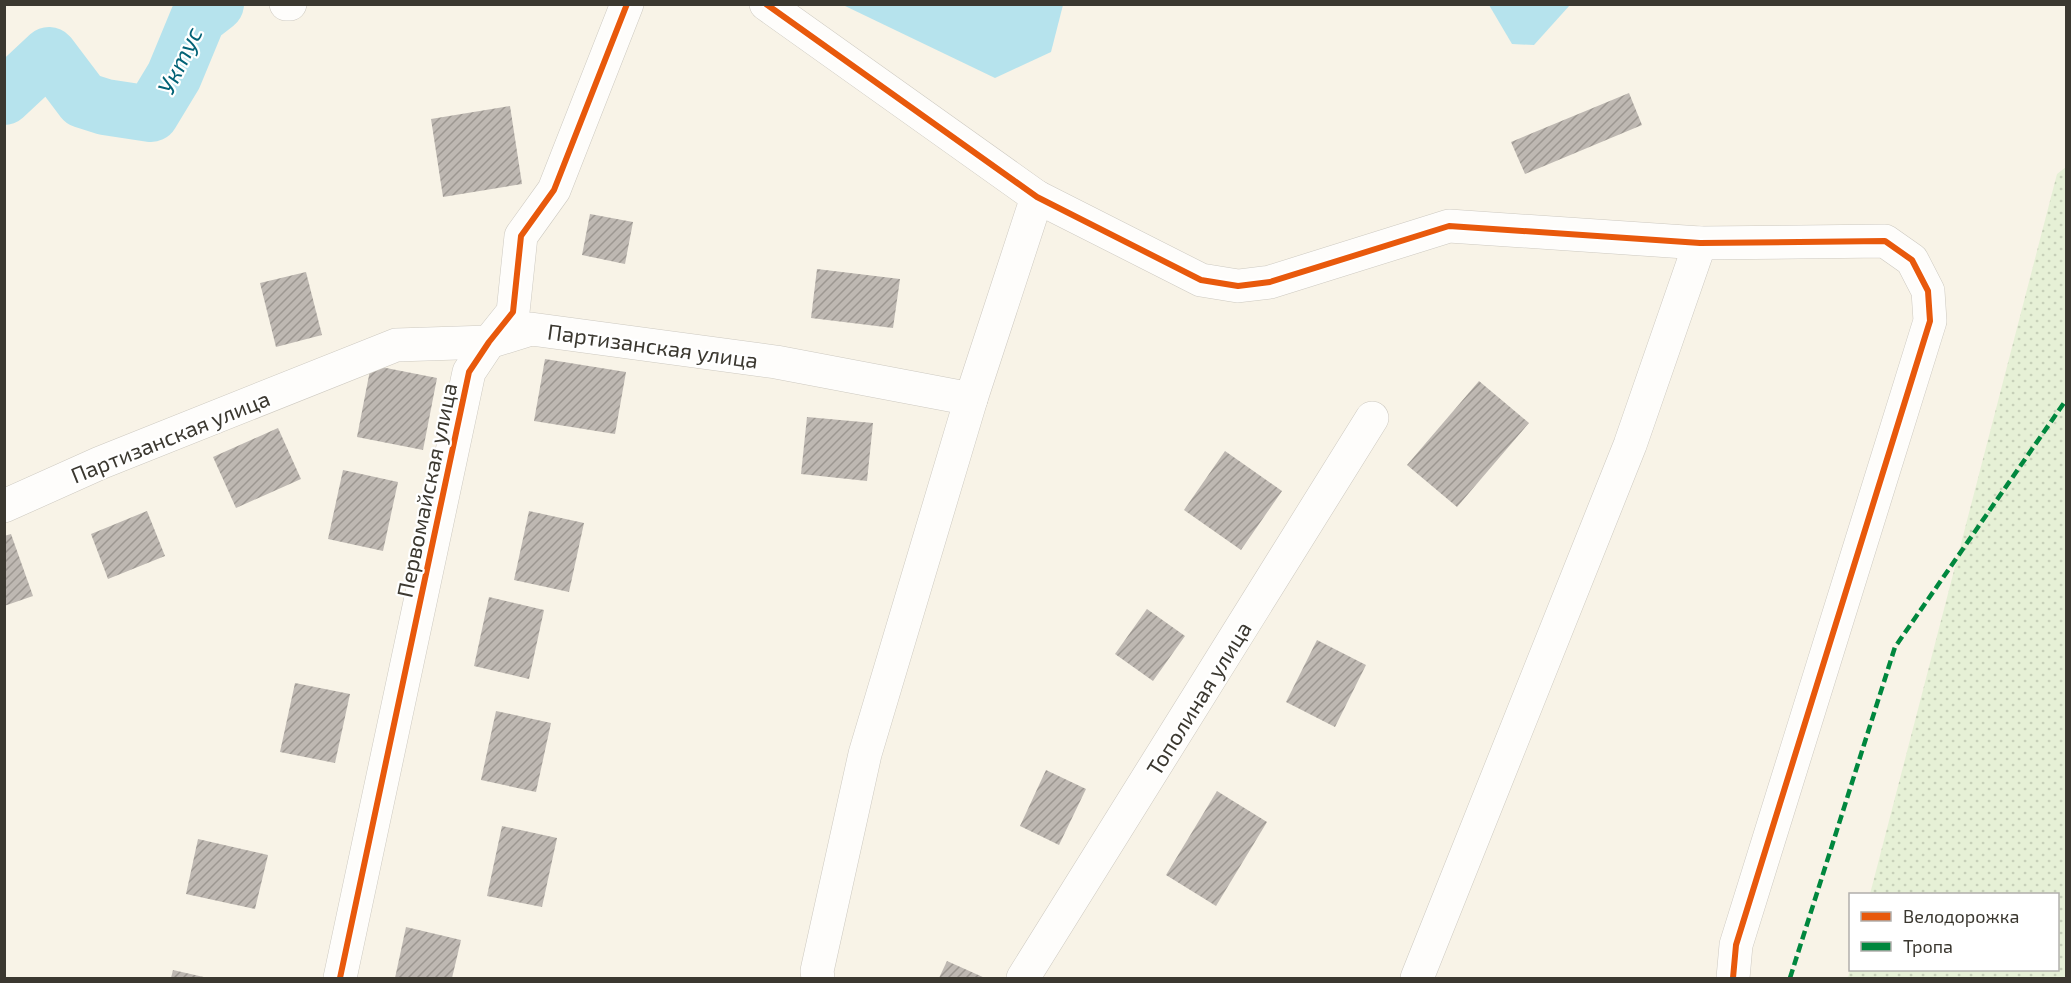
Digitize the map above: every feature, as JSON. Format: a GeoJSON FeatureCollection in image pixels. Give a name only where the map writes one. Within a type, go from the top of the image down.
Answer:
{"type":"FeatureCollection","features":[{"type":"Feature","properties":{"kind":"street"},"geometry":{"type":"LineString","coordinates":[[766,4],[1037,197],[1201,280],[1238,286],[1270,282],[1449,226],[1700,243],[1885,241],[1912,260],[1928,291],[1930,321],[1736,945],[1733,978]]}},
{"type":"Feature","properties":{"kind":"street","name":"Первомайская улица"},"geometry":{"type":"LineString","coordinates":[[340,978],[469,372],[513,312],[521,236],[554,190],[614,14]]}},
{"type":"Feature","properties":{"kind":"street"},"geometry":{"type":"LineString","coordinates":[[818,978],[817,971],[865,754],[971,399],[1037,197]]}},
{"type":"Feature","properties":{"kind":"street"},"geometry":{"type":"LineString","coordinates":[[1417,978],[1630,445],[1700,243]]}},
{"type":"Feature","properties":{"kind":"street","name":"Партизанская улица"},"geometry":{"type":"LineString","coordinates":[[4,506],[100,463],[396,345],[489,342],[531,329],[776,362],[971,399]]}},
{"type":"Feature","properties":{"kind":"street","name":"Тополиная улица"},"geometry":{"type":"LineString","coordinates":[[1023,978],[1372,418]]}},
{"type":"Feature","properties":{"kind":"green space"},"geometry":{"type":"Polygon","coordinates":[[[2066,167],[2066,978],[1848,978],[1850,971],[2059,971],[2059,893],[1870,893],[2057,174],[2066,167]]]}},
{"type":"Feature","properties":{"kind":"water"},"geometry":{"type":"Polygon","coordinates":[[[843,5],[1063,5],[1051,52],[995,78],[843,5]]]}},
{"type":"Feature","properties":{"kind":"water"},"geometry":{"type":"Polygon","coordinates":[[[1489,5],[1570,5],[1534,45],[1512,44],[1489,5]]]}},
{"type":"Feature","properties":{"kind":"building"},"geometry":{"type":"Polygon","coordinates":[[[1629,93],[1642,125],[1525,174],[1511,142],[1629,93]]]}},
{"type":"Feature","properties":{"kind":"building"},"geometry":{"type":"Polygon","coordinates":[[[510,106],[522,184],[443,197],[431,119],[510,106]]]}},
{"type":"Feature","properties":{"kind":"building"},"geometry":{"type":"Polygon","coordinates":[[[590,214],[633,222],[625,264],[582,255],[590,214]]]}},
{"type":"Feature","properties":{"kind":"building"},"geometry":{"type":"Polygon","coordinates":[[[817,269],[900,279],[893,328],[811,318],[817,269]]]}},
{"type":"Feature","properties":{"kind":"building"},"geometry":{"type":"Polygon","coordinates":[[[306,272],[322,335],[276,347],[260,283],[306,272]]]}},
{"type":"Feature","properties":{"kind":"building"},"geometry":{"type":"Polygon","coordinates":[[[545,359],[626,372],[615,434],[534,421],[545,359]]]}},
{"type":"Feature","properties":{"kind":"building"},"geometry":{"type":"Polygon","coordinates":[[[371,365],[437,378],[423,450],[357,437],[371,365]]]}},
{"type":"Feature","properties":{"kind":"building"},"geometry":{"type":"Polygon","coordinates":[[[1479,381],[1529,423],[1457,507],[1407,465],[1479,381]]]}},
{"type":"Feature","properties":{"kind":"building"},"geometry":{"type":"Polygon","coordinates":[[[807,417],[873,423],[867,481],[801,474],[807,417]]]}},
{"type":"Feature","properties":{"kind":"building"},"geometry":{"type":"Polygon","coordinates":[[[278,428],[301,479],[236,508],[213,457],[278,428]]]}},
{"type":"Feature","properties":{"kind":"building"},"geometry":{"type":"Polygon","coordinates":[[[1225,451],[1282,491],[1241,550],[1184,510],[1225,451]]]}},
{"type":"Feature","properties":{"kind":"building"},"geometry":{"type":"Polygon","coordinates":[[[343,470],[398,482],[383,551],[328,539],[343,470]]]}},
{"type":"Feature","properties":{"kind":"building"},"geometry":{"type":"Polygon","coordinates":[[[147,511],[165,556],[108,579],[91,534],[147,511]]]}},
{"type":"Feature","properties":{"kind":"building"},"geometry":{"type":"Polygon","coordinates":[[[529,511],[584,523],[569,592],[514,580],[529,511]]]}},
{"type":"Feature","properties":{"kind":"building"},"geometry":{"type":"Polygon","coordinates":[[[11,534],[33,596],[4,606],[4,536],[11,534]]]}},
{"type":"Feature","properties":{"kind":"building"},"geometry":{"type":"Polygon","coordinates":[[[489,597],[544,610],[529,679],[474,666],[489,597]]]}},
{"type":"Feature","properties":{"kind":"building"},"geometry":{"type":"Polygon","coordinates":[[[1147,609],[1185,636],[1153,681],[1115,654],[1147,609]]]}},
{"type":"Feature","properties":{"kind":"building"},"geometry":{"type":"Polygon","coordinates":[[[1317,640],[1366,665],[1335,727],[1286,702],[1317,640]]]}},
{"type":"Feature","properties":{"kind":"building"},"geometry":{"type":"Polygon","coordinates":[[[295,683],[350,694],[335,763],[280,752],[295,683]]]}},
{"type":"Feature","properties":{"kind":"building"},"geometry":{"type":"Polygon","coordinates":[[[496,711],[551,723],[536,792],[481,780],[496,711]]]}},
{"type":"Feature","properties":{"kind":"building"},"geometry":{"type":"Polygon","coordinates":[[[1046,770],[1086,789],[1059,845],[1020,826],[1046,770]]]}},
{"type":"Feature","properties":{"kind":"building"},"geometry":{"type":"Polygon","coordinates":[[[1217,791],[1267,822],[1216,906],[1166,875],[1217,791]]]}},
{"type":"Feature","properties":{"kind":"building"},"geometry":{"type":"Polygon","coordinates":[[[502,826],[557,838],[542,907],[487,896],[502,826]]]}},
{"type":"Feature","properties":{"kind":"building"},"geometry":{"type":"Polygon","coordinates":[[[198,839],[268,855],[255,909],[186,894],[198,839]]]}},
{"type":"Feature","properties":{"kind":"building"},"geometry":{"type":"Polygon","coordinates":[[[406,927],[461,940],[452,978],[395,978],[406,927]]]}},
{"type":"Feature","properties":{"kind":"building"},"geometry":{"type":"Polygon","coordinates":[[[947,961],[985,978],[939,978],[947,961]]]}},
{"type":"Feature","properties":{"kind":"building"},"geometry":{"type":"Polygon","coordinates":[[[173,970],[208,978],[171,978],[173,970]]]}},
{"type":"Feature","properties":{"kind":"waterway","name":"Уктус"},"geometry":{"type":"LineString","coordinates":[[4,97],[49,55],[83,100],[105,107],[151,114],[174,76],[198,18],[216,4]]}},
{"type":"Feature","properties":{"kind":"marked path"},"geometry":{"type":"LineString","coordinates":[[1790,978],[1895,647],[2066,400]]}},
{"type":"Feature","properties":{"kind":"cycle path"},"geometry":{"type":"LineString","coordinates":[[340,978],[469,372],[513,312],[521,236],[554,190],[627,4]]}},
{"type":"Feature","properties":{"kind":"cycle path"},"geometry":{"type":"LineString","coordinates":[[766,4],[1037,197],[1201,280],[1238,286],[1270,282],[1449,226],[1700,243],[1885,241],[1912,260],[1928,291],[1930,321],[1736,945],[1733,978]]}}]}
